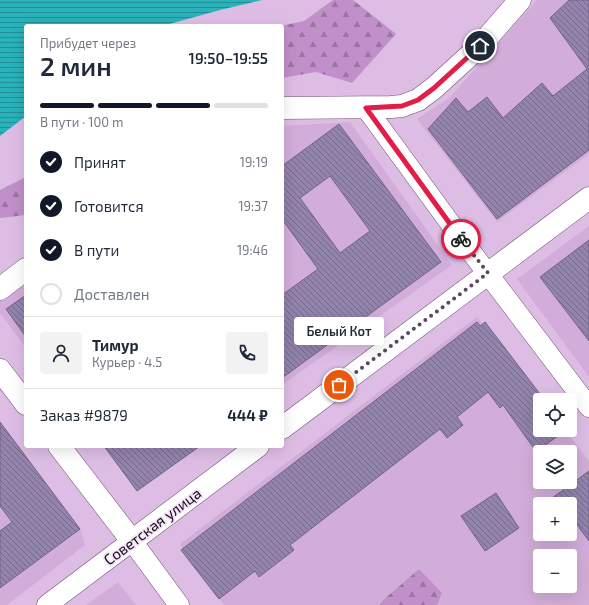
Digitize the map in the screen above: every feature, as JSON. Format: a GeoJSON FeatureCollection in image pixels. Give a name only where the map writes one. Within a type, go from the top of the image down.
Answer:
{"type":"FeatureCollection","features":[{"type":"Feature","properties":{"kind":"main road"},"geometry":{"type":"LineString","coordinates":[[284,108],[366,108],[402,106],[418,100],[434,88],[480,46],[520,0]]}},
{"type":"Feature","properties":{"kind":"main road"},"geometry":{"type":"LineString","coordinates":[[284,426],[589,198]]}},
{"type":"Feature","properties":{"kind":"main road"},"geometry":{"type":"LineString","coordinates":[[0,289],[24,271]]}},
{"type":"Feature","properties":{"kind":"main road"},"geometry":{"type":"LineString","coordinates":[[0,370],[24,401]]}},
{"type":"Feature","properties":{"kind":"main road"},"geometry":{"type":"LineString","coordinates":[[61,448],[132,541]]}},
{"type":"Feature","properties":{"kind":"main road","name":"Советская улица"},"geometry":{"type":"LineString","coordinates":[[132,541],[255,448]]}},
{"type":"Feature","properties":{"kind":"street"},"geometry":{"type":"LineString","coordinates":[[366,108],[589,407]]}},
{"type":"Feature","properties":{"kind":"street"},"geometry":{"type":"LineString","coordinates":[[132,541],[179,605]]}},
{"type":"Feature","properties":{"kind":"street","name":"Советская улица"},"geometry":{"type":"LineString","coordinates":[[47,605],[132,541]]}},
{"type":"Feature","properties":{"kind":"shaded area"},"geometry":{"type":"Polygon","coordinates":[[[0,0],[262,0],[169,24],[24,24],[24,118],[0,136],[0,0]]]}},
{"type":"Feature","properties":{"kind":"shaded area"},"geometry":{"type":"Polygon","coordinates":[[[537,0],[589,0],[589,154],[497,222],[417,119],[449,98],[537,0]]]}},
{"type":"Feature","properties":{"kind":"shaded area"},"geometry":{"type":"Polygon","coordinates":[[[350,122],[452,265],[284,384],[284,126],[350,122]]]}},
{"type":"Feature","properties":{"kind":"shaded area"},"geometry":{"type":"Polygon","coordinates":[[[589,226],[589,377],[517,279],[589,226]]]}},
{"type":"Feature","properties":{"kind":"shaded area"},"geometry":{"type":"Polygon","coordinates":[[[24,276],[24,345],[0,313],[0,294],[24,276]]]}},
{"type":"Feature","properties":{"kind":"shaded area"},"geometry":{"type":"Polygon","coordinates":[[[477,317],[537,393],[533,393],[533,437],[570,437],[577,445],[533,445],[533,489],[577,489],[577,446],[589,461],[589,605],[224,605],[180,544],[477,317]]]}},
{"type":"Feature","properties":{"kind":"shaded area"},"geometry":{"type":"Polygon","coordinates":[[[0,423],[80,529],[85,545],[7,605],[0,605],[0,423]]]}},
{"type":"Feature","properties":{"kind":"shaded area"},"geometry":{"type":"Polygon","coordinates":[[[118,582],[136,605],[86,605],[118,582]]]}},
{"type":"Feature","properties":{"kind":"green space"},"geometry":{"type":"Polygon","coordinates":[[[333,0],[353,0],[396,34],[352,83],[316,72],[284,78],[284,25],[304,21],[333,0]]]}},
{"type":"Feature","properties":{"kind":"green space"},"geometry":{"type":"Polygon","coordinates":[[[24,178],[24,215],[0,218],[0,190],[24,178]]]}},
{"type":"Feature","properties":{"kind":"green space"},"geometry":{"type":"Polygon","coordinates":[[[419,569],[442,593],[437,605],[380,605],[382,601],[419,569]]]}},
{"type":"Feature","properties":{"kind":"building"},"geometry":{"type":"Polygon","coordinates":[[[569,0],[589,0],[589,150],[497,219],[428,129],[456,98],[468,112],[487,97],[503,118],[542,83],[553,96],[587,69],[550,18],[569,0]]]}},
{"type":"Feature","properties":{"kind":"building"},"geometry":{"type":"Polygon","coordinates":[[[339,124],[441,262],[284,377],[284,294],[318,269],[284,222],[284,165],[339,124]],[[330,176],[300,198],[340,253],[370,231],[330,176]]]}},
{"type":"Feature","properties":{"kind":"building"},"geometry":{"type":"Polygon","coordinates":[[[589,240],[589,341],[540,277],[589,240]]]}},
{"type":"Feature","properties":{"kind":"building"},"geometry":{"type":"Polygon","coordinates":[[[24,296],[24,334],[6,309],[24,296]]]}},
{"type":"Feature","properties":{"kind":"building"},"geometry":{"type":"Polygon","coordinates":[[[477,322],[480,326],[485,322],[539,393],[533,393],[533,437],[556,437],[545,445],[533,445],[533,447],[503,405],[500,408],[488,392],[457,417],[463,425],[447,438],[440,429],[290,545],[294,550],[259,577],[255,571],[219,599],[181,550],[477,322]]]}},
{"type":"Feature","properties":{"kind":"building"},"geometry":{"type":"Polygon","coordinates":[[[0,422],[80,529],[0,588],[0,531],[12,522],[0,506],[0,422]]]}},
{"type":"Feature","properties":{"kind":"building"},"geometry":{"type":"Polygon","coordinates":[[[105,448],[197,448],[137,491],[105,448]]]}},
{"type":"Feature","properties":{"kind":"building"},"geometry":{"type":"Polygon","coordinates":[[[589,471],[589,541],[577,525],[577,497],[554,497],[564,489],[577,489],[577,480],[589,471]]]}},
{"type":"Feature","properties":{"kind":"building"},"geometry":{"type":"Polygon","coordinates":[[[496,493],[519,528],[485,551],[461,516],[496,493]]]}},
{"type":"Feature","properties":{"kind":"way so far"},"geometry":{"type":"LineString","coordinates":[[339,385],[488,273],[461,239]]}},
{"type":"Feature","properties":{"kind":"place","name":"Белый Кот"},"geometry":{"type":"Point","coordinates":[339,385]}},
{"type":"Feature","properties":{"kind":"route"},"geometry":{"type":"LineString","coordinates":[[461,239],[366,108],[402,106],[418,100],[434,88],[480,46]]}}]}
